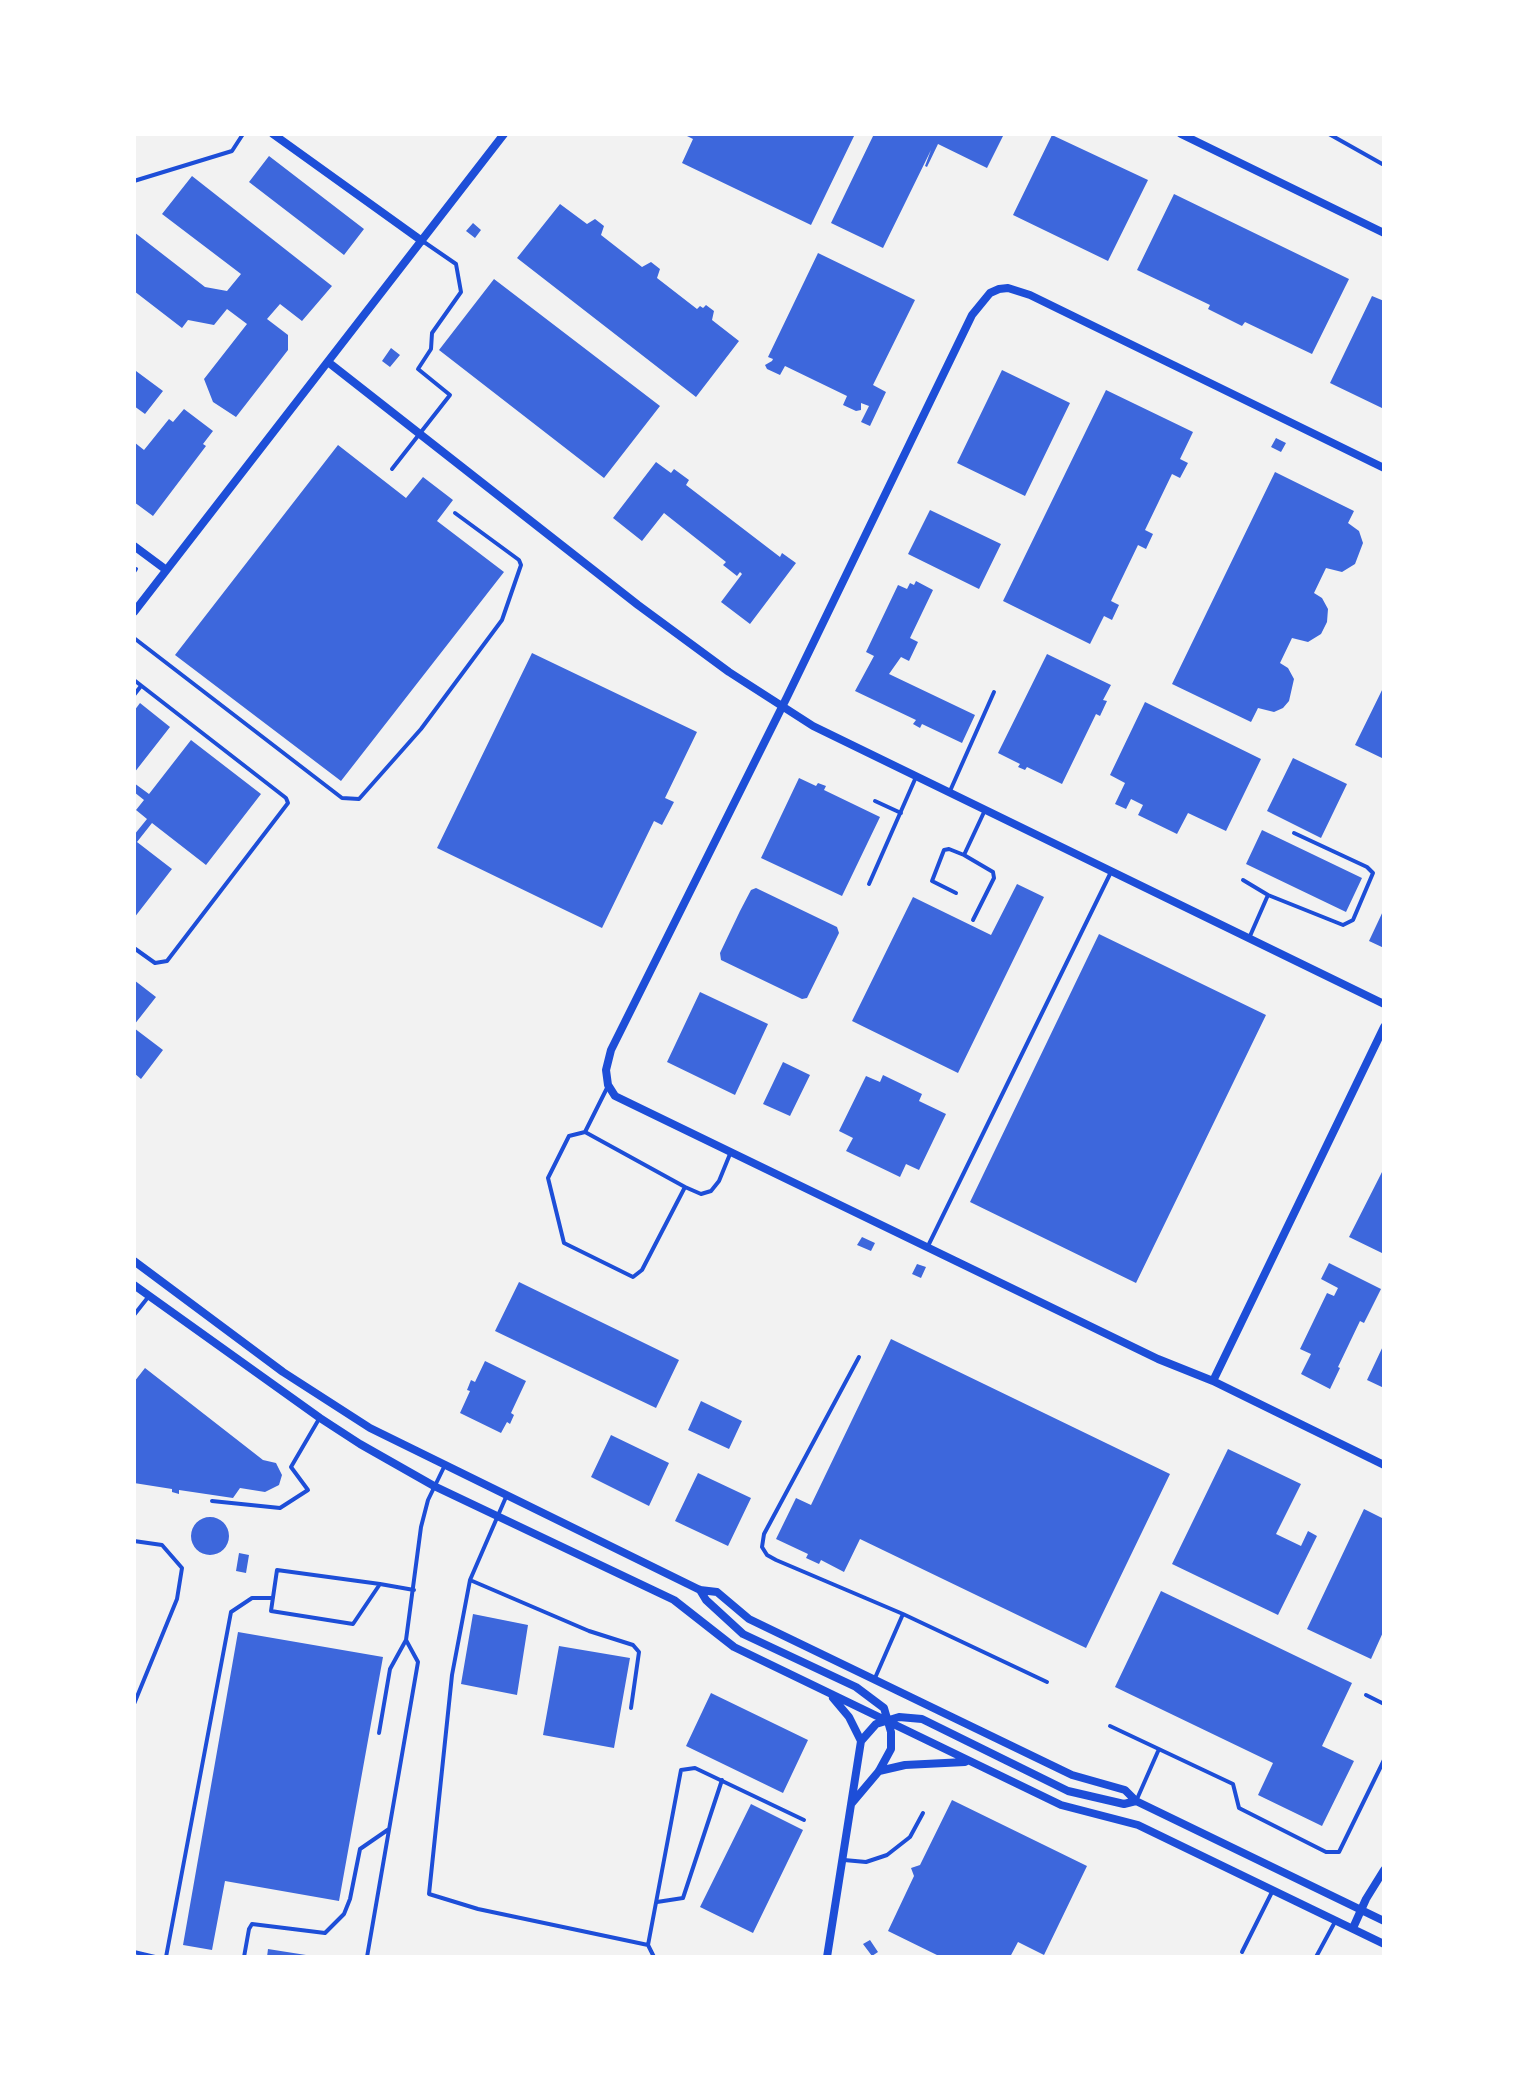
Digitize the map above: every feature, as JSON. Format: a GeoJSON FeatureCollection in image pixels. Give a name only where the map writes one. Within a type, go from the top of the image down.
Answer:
{"type":"FeatureCollection","features":[{"type":"Feature","properties":{"kind":"street"},"geometry":{"type":"LineString","coordinates":[[273,134],[422,241]]}},
{"type":"Feature","properties":{"kind":"street"},"geometry":{"type":"LineString","coordinates":[[134,612],[504,134]]}},
{"type":"Feature","properties":{"kind":"street"},"geometry":{"type":"LineString","coordinates":[[1181,134],[1384,233]]}},
{"type":"Feature","properties":{"kind":"street"},"geometry":{"type":"LineString","coordinates":[[1384,468],[1030,295],[1008,288],[996,290],[982,300],[611,1050],[606,1070],[608,1085],[615,1096],[1384,1465]]}},
{"type":"Feature","properties":{"kind":"street"},"geometry":{"type":"LineString","coordinates":[[328,362],[638,605],[729,672],[829,735],[1384,1004]]}},
{"type":"Feature","properties":{"kind":"street"},"geometry":{"type":"LineString","coordinates":[[134,546],[165,569]]}},
{"type":"Feature","properties":{"kind":"street"},"geometry":{"type":"LineString","coordinates":[[1213,1381],[1384,1027]]}},
{"type":"Feature","properties":{"kind":"street"},"geometry":{"type":"LineString","coordinates":[[134,1261],[283,1372],[370,1428],[700,1590],[717,1592],[749,1619],[1072,1775],[1125,1790],[1136,1801],[1384,1921]]}},
{"type":"Feature","properties":{"kind":"street"},"geometry":{"type":"LineString","coordinates":[[134,1285],[320,1418],[434,1486],[674,1600],[734,1647],[1061,1805],[1138,1825],[1384,1944]]}},
{"type":"Feature","properties":{"kind":"street"},"geometry":{"type":"LineString","coordinates":[[700,1590],[706,1600],[743,1634],[856,1687],[884,1708],[891,1732],[891,1749],[879,1771],[850,1806]]}},
{"type":"Feature","properties":{"kind":"street"},"geometry":{"type":"LineString","coordinates":[[830,1694],[849,1717],[861,1741]]}},
{"type":"Feature","properties":{"kind":"street"},"geometry":{"type":"LineString","coordinates":[[827,1957],[861,1741],[876,1724],[899,1717],[922,1719],[1068,1791],[1124,1804],[1136,1801]]}},
{"type":"Feature","properties":{"kind":"street"},"geometry":{"type":"LineString","coordinates":[[879,1771],[914,1764],[969,1762]]}},
{"type":"Feature","properties":{"kind":"street"},"geometry":{"type":"LineString","coordinates":[[1353,1928],[1384,1870]]}},
{"type":"Feature","properties":{"kind":"lane"},"geometry":{"type":"LineString","coordinates":[[1329,134],[1384,165]]}},
{"type":"Feature","properties":{"kind":"lane"},"geometry":{"type":"LineString","coordinates":[[392,469],[450,395],[418,369],[431,349],[432,333],[461,292],[456,264],[422,241]]}},
{"type":"Feature","properties":{"kind":"lane"},"geometry":{"type":"LineString","coordinates":[[134,638],[342,798],[359,799],[421,729],[502,620],[521,565],[519,560],[455,513]]}},
{"type":"Feature","properties":{"kind":"lane"},"geometry":{"type":"LineString","coordinates":[[134,680],[286,798],[288,803],[167,961],[155,963],[134,948]]}},
{"type":"Feature","properties":{"kind":"lane"},"geometry":{"type":"LineString","coordinates":[[134,695],[141,686]]}},
{"type":"Feature","properties":{"kind":"lane"},"geometry":{"type":"LineString","coordinates":[[949,793],[994,692]]}},
{"type":"Feature","properties":{"kind":"lane"},"geometry":{"type":"LineString","coordinates":[[869,884],[916,777]]}},
{"type":"Feature","properties":{"kind":"lane"},"geometry":{"type":"LineString","coordinates":[[875,801],[901,813]]}},
{"type":"Feature","properties":{"kind":"lane"},"geometry":{"type":"LineString","coordinates":[[964,855],[985,810]]}},
{"type":"Feature","properties":{"kind":"lane"},"geometry":{"type":"LineString","coordinates":[[1243,880],[1268,895],[1343,925],[1353,920],[1373,873],[1367,867],[1294,833]]}},
{"type":"Feature","properties":{"kind":"lane"},"geometry":{"type":"LineString","coordinates":[[956,893],[932,881],[944,850],[964,855],[993,872],[994,878],[973,920]]}},
{"type":"Feature","properties":{"kind":"lane"},"geometry":{"type":"LineString","coordinates":[[928,1246],[1111,872]]}},
{"type":"Feature","properties":{"kind":"lane"},"geometry":{"type":"LineString","coordinates":[[1249,939],[1268,895]]}},
{"type":"Feature","properties":{"kind":"lane"},"geometry":{"type":"LineString","coordinates":[[585,1132],[608,1085]]}},
{"type":"Feature","properties":{"kind":"lane"},"geometry":{"type":"LineString","coordinates":[[685,1187],[642,1270],[633,1277],[564,1243],[548,1178],[569,1136],[585,1132],[701,1194],[711,1191],[719,1181],[731,1152]]}},
{"type":"Feature","properties":{"kind":"lane"},"geometry":{"type":"LineString","coordinates":[[134,1315],[149,1296]]}},
{"type":"Feature","properties":{"kind":"lane"},"geometry":{"type":"LineString","coordinates":[[859,1357],[764,1534],[762,1547],[767,1555],[776,1560],[903,1614],[1047,1682]]}},
{"type":"Feature","properties":{"kind":"lane"},"geometry":{"type":"LineString","coordinates":[[212,1501],[280,1508],[308,1490],[291,1467],[320,1418]]}},
{"type":"Feature","properties":{"kind":"lane"},"geometry":{"type":"LineString","coordinates":[[379,1733],[390,1669],[406,1640],[421,1527],[434,1486],[445,1465]]}},
{"type":"Feature","properties":{"kind":"lane"},"geometry":{"type":"LineString","coordinates":[[506,1497],[470,1580],[452,1675],[429,1894],[478,1909],[648,1945]]}},
{"type":"Feature","properties":{"kind":"lane"},"geometry":{"type":"LineString","coordinates":[[380,1584],[353,1624],[271,1611],[277,1570],[380,1584],[414,1590]]}},
{"type":"Feature","properties":{"kind":"lane"},"geometry":{"type":"LineString","coordinates":[[470,1580],[589,1631],[633,1645],[639,1652],[631,1708]]}},
{"type":"Feature","properties":{"kind":"lane"},"geometry":{"type":"LineString","coordinates":[[166,1957],[231,1612],[252,1598],[273,1598]]}},
{"type":"Feature","properties":{"kind":"lane"},"geometry":{"type":"LineString","coordinates":[[875,1678],[903,1614]]}},
{"type":"Feature","properties":{"kind":"lane"},"geometry":{"type":"LineString","coordinates":[[367,1957],[418,1662],[406,1640]]}},
{"type":"Feature","properties":{"kind":"lane"},"geometry":{"type":"LineString","coordinates":[[1366,1695],[1384,1704]]}},
{"type":"Feature","properties":{"kind":"lane"},"geometry":{"type":"LineString","coordinates":[[1110,1726],[1233,1784],[1239,1808],[1326,1852],[1339,1852],[1384,1760]]}},
{"type":"Feature","properties":{"kind":"lane"},"geometry":{"type":"LineString","coordinates":[[1136,1801],[1159,1749]]}},
{"type":"Feature","properties":{"kind":"lane"},"geometry":{"type":"LineString","coordinates":[[654,1957],[648,1945],[681,1770],[695,1768],[804,1820]]}},
{"type":"Feature","properties":{"kind":"lane"},"geometry":{"type":"LineString","coordinates":[[657,1902],[683,1898],[722,1780]]}},
{"type":"Feature","properties":{"kind":"lane"},"geometry":{"type":"LineString","coordinates":[[841,1860],[866,1862],[887,1855],[910,1837],[923,1813]]}},
{"type":"Feature","properties":{"kind":"lane"},"geometry":{"type":"LineString","coordinates":[[244,1957],[249,1929],[258,1922],[325,1933],[344,1914],[360,1849],[389,1829]]}},
{"type":"Feature","properties":{"kind":"lane"},"geometry":{"type":"LineString","coordinates":[[1242,1952],[1273,1890]]}},
{"type":"Feature","properties":{"kind":"lane"},"geometry":{"type":"LineString","coordinates":[[1316,1957],[1336,1920]]}},
{"type":"Feature","properties":{"kind":"lane"},"geometry":{"type":"LineString","coordinates":[[134,1954],[155,1957]]}},
{"type":"Feature","properties":{"kind":"path"},"geometry":{"type":"LineString","coordinates":[[134,181],[232,151],[243,134]]}},
{"type":"Feature","properties":{"kind":"path"},"geometry":{"type":"LineString","coordinates":[[134,1541],[162,1545],[182,1568],[177,1599],[134,1704]]}},
{"type":"Feature","properties":{"kind":"building"},"geometry":{"type":"Polygon","coordinates":[[[683,134],[855,134],[811,225],[682,163],[693,139],[683,134]]]}},
{"type":"Feature","properties":{"kind":"building"},"geometry":{"type":"Polygon","coordinates":[[[874,134],[1004,134],[987,168],[938,144],[927,167],[931,150],[883,248],[831,223],[874,134]]]}},
{"type":"Feature","properties":{"kind":"building"},"geometry":{"type":"Polygon","coordinates":[[[1052,135],[1148,180],[1108,261],[1013,215],[1052,135]]]}},
{"type":"Feature","properties":{"kind":"building"},"geometry":{"type":"Polygon","coordinates":[[[269,156],[364,229],[344,255],[249,182],[269,156]]]}},
{"type":"Feature","properties":{"kind":"building"},"geometry":{"type":"Polygon","coordinates":[[[192,176],[332,286],[302,321],[280,304],[267,319],[288,335],[288,350],[236,417],[213,402],[204,379],[247,324],[227,309],[214,325],[188,320],[182,328],[134,291],[134,232],[205,287],[227,291],[241,274],[162,214],[192,176]]]}},
{"type":"Feature","properties":{"kind":"building"},"geometry":{"type":"Polygon","coordinates":[[[1174,194],[1349,279],[1312,354],[1245,322],[1242,326],[1208,309],[1210,305],[1137,270],[1174,194]]]}},
{"type":"Feature","properties":{"kind":"building"},"geometry":{"type":"Polygon","coordinates":[[[560,204],[587,224],[595,219],[604,226],[601,235],[642,267],[651,262],[660,269],[657,278],[697,309],[706,305],[714,311],[712,320],[739,341],[696,397],[517,258],[560,204]]]}},
{"type":"Feature","properties":{"kind":"building"},"geometry":{"type":"Polygon","coordinates":[[[473,223],[481,230],[475,238],[466,231],[473,223]]]}},
{"type":"Feature","properties":{"kind":"building"},"geometry":{"type":"Polygon","coordinates":[[[818,253],[915,300],[873,385],[886,392],[870,426],[861,422],[869,406],[861,403],[861,410],[856,411],[843,405],[847,396],[785,366],[780,375],[765,365],[773,359],[768,357],[818,253]]]}},
{"type":"Feature","properties":{"kind":"building"},"geometry":{"type":"Polygon","coordinates":[[[494,279],[660,406],[604,478],[439,350],[494,279]]]}},
{"type":"Feature","properties":{"kind":"building"},"geometry":{"type":"Polygon","coordinates":[[[1372,296],[1384,301],[1384,409],[1330,383],[1372,296]]]}},
{"type":"Feature","properties":{"kind":"building"},"geometry":{"type":"Polygon","coordinates":[[[391,348],[400,355],[390,367],[382,361],[391,348]]]}},
{"type":"Feature","properties":{"kind":"building"},"geometry":{"type":"Polygon","coordinates":[[[1002,370],[1070,403],[1025,496],[957,463],[1002,370]]]}},
{"type":"Feature","properties":{"kind":"building"},"geometry":{"type":"Polygon","coordinates":[[[136,371],[163,391],[145,414],[134,406],[136,371]]]}},
{"type":"Feature","properties":{"kind":"building"},"geometry":{"type":"Polygon","coordinates":[[[1106,390],[1193,432],[1180,459],[1188,463],[1180,478],[1172,474],[1145,530],[1153,534],[1146,549],[1138,545],[1111,601],[1119,605],[1112,620],[1104,616],[1090,644],[1003,601],[1106,390]]]}},
{"type":"Feature","properties":{"kind":"building"},"geometry":{"type":"Polygon","coordinates":[[[184,409],[213,431],[203,444],[206,446],[153,516],[134,502],[134,442],[144,450],[169,419],[173,422],[184,409]]]}},
{"type":"Feature","properties":{"kind":"building"},"geometry":{"type":"Polygon","coordinates":[[[1276,438],[1286,443],[1281,452],[1271,447],[1276,438]]]}},
{"type":"Feature","properties":{"kind":"building"},"geometry":{"type":"Polygon","coordinates":[[[338,445],[406,498],[423,477],[453,500],[437,521],[504,572],[341,781],[175,655],[338,445]]]}},
{"type":"Feature","properties":{"kind":"building"},"geometry":{"type":"Polygon","coordinates":[[[656,462],[671,473],[674,469],[689,480],[686,485],[780,557],[782,553],[796,563],[750,624],[721,602],[742,574],[740,572],[737,576],[723,565],[726,562],[664,513],[642,541],[613,518],[656,462]]]}},
{"type":"Feature","properties":{"kind":"building"},"geometry":{"type":"Polygon","coordinates":[[[1275,472],[1354,511],[1348,523],[1359,531],[1363,543],[1355,564],[1342,572],[1326,568],[1314,593],[1322,598],[1328,609],[1327,622],[1321,634],[1308,642],[1292,638],[1280,663],[1288,668],[1294,679],[1289,701],[1274,712],[1258,708],[1251,722],[1172,684],[1275,472]]]}},
{"type":"Feature","properties":{"kind":"building"},"geometry":{"type":"Polygon","coordinates":[[[930,510],[1001,544],[979,589],[908,554],[930,510]]]}},
{"type":"Feature","properties":{"kind":"building"},"geometry":{"type":"Polygon","coordinates":[[[916,581],[933,590],[910,638],[918,642],[909,661],[901,657],[889,674],[975,715],[962,743],[922,724],[920,728],[913,724],[916,720],[855,691],[874,656],[866,652],[898,585],[907,589],[910,583],[914,585],[916,581]]]}},
{"type":"Feature","properties":{"kind":"building"},"geometry":{"type":"Polygon","coordinates":[[[532,653],[697,732],[665,798],[674,802],[662,825],[654,821],[602,928],[437,848],[532,653]]]}},
{"type":"Feature","properties":{"kind":"building"},"geometry":{"type":"Polygon","coordinates":[[[1047,654],[1111,685],[1103,700],[1107,701],[1100,716],[1096,714],[1062,784],[1027,767],[1025,770],[1018,767],[1020,764],[998,753],[1047,654]]]}},
{"type":"Feature","properties":{"kind":"building"},"geometry":{"type":"Polygon","coordinates":[[[1384,686],[1384,759],[1355,745],[1384,686]]]}},
{"type":"Feature","properties":{"kind":"building"},"geometry":{"type":"Polygon","coordinates":[[[1145,702],[1261,759],[1226,831],[1188,813],[1177,834],[1138,815],[1143,805],[1131,799],[1126,809],[1115,804],[1125,783],[1110,775],[1145,702]]]}},
{"type":"Feature","properties":{"kind":"building"},"geometry":{"type":"Polygon","coordinates":[[[140,703],[170,727],[134,773],[134,711],[140,703]]]}},
{"type":"Feature","properties":{"kind":"building"},"geometry":{"type":"Polygon","coordinates":[[[191,740],[261,794],[206,865],[152,823],[137,842],[172,869],[134,918],[134,835],[147,819],[136,810],[144,800],[134,792],[134,783],[149,794],[191,740]]]}},
{"type":"Feature","properties":{"kind":"building"},"geometry":{"type":"Polygon","coordinates":[[[1293,758],[1347,784],[1321,838],[1267,811],[1293,758]]]}},
{"type":"Feature","properties":{"kind":"building"},"geometry":{"type":"Polygon","coordinates":[[[799,778],[816,786],[818,783],[826,786],[824,790],[880,817],[842,896],[761,858],[799,778]]]}},
{"type":"Feature","properties":{"kind":"building"},"geometry":{"type":"Polygon","coordinates":[[[1262,830],[1362,878],[1346,912],[1246,864],[1262,830]]]}},
{"type":"Feature","properties":{"kind":"building"},"geometry":{"type":"Polygon","coordinates":[[[1017,884],[1044,897],[958,1073],[852,1021],[913,897],[991,935],[1017,884]]]}},
{"type":"Feature","properties":{"kind":"building"},"geometry":{"type":"Polygon","coordinates":[[[756,888],[837,927],[839,933],[807,998],[802,999],[721,960],[720,953],[740,911],[751,890],[756,888]]]}},
{"type":"Feature","properties":{"kind":"building"},"geometry":{"type":"Polygon","coordinates":[[[1384,909],[1384,948],[1369,941],[1384,909]]]}},
{"type":"Feature","properties":{"kind":"building"},"geometry":{"type":"Polygon","coordinates":[[[1099,934],[1266,1015],[1136,1283],[970,1202],[1099,934]]]}},
{"type":"Feature","properties":{"kind":"building"},"geometry":{"type":"Polygon","coordinates":[[[134,980],[156,997],[134,1025],[134,980]]]}},
{"type":"Feature","properties":{"kind":"building"},"geometry":{"type":"Polygon","coordinates":[[[700,992],[768,1024],[735,1095],[667,1062],[700,992]]]}},
{"type":"Feature","properties":{"kind":"building"},"geometry":{"type":"Polygon","coordinates":[[[134,1028],[163,1050],[141,1079],[134,1073],[134,1028]]]}},
{"type":"Feature","properties":{"kind":"building"},"geometry":{"type":"Polygon","coordinates":[[[783,1062],[810,1075],[790,1116],[763,1104],[783,1062]]]}},
{"type":"Feature","properties":{"kind":"building"},"geometry":{"type":"Polygon","coordinates":[[[883,1075],[922,1094],[919,1101],[946,1114],[919,1170],[906,1164],[900,1177],[846,1151],[853,1138],[839,1131],[866,1076],[880,1082],[883,1075]]]}},
{"type":"Feature","properties":{"kind":"building"},"geometry":{"type":"Polygon","coordinates":[[[1384,1173],[1384,1254],[1349,1237],[1384,1173]]]}},
{"type":"Feature","properties":{"kind":"building"},"geometry":{"type":"Polygon","coordinates":[[[862,1237],[875,1243],[871,1251],[857,1245],[862,1237]]]}},
{"type":"Feature","properties":{"kind":"building"},"geometry":{"type":"Polygon","coordinates":[[[1329,1263],[1381,1289],[1364,1323],[1360,1321],[1330,1389],[1301,1374],[1311,1354],[1300,1349],[1327,1293],[1334,1296],[1338,1288],[1321,1279],[1329,1263]]]}},
{"type":"Feature","properties":{"kind":"building"},"geometry":{"type":"Polygon","coordinates":[[[917,1264],[926,1267],[921,1278],[912,1274],[917,1264]]]}},
{"type":"Feature","properties":{"kind":"building"},"geometry":{"type":"Polygon","coordinates":[[[519,1282],[679,1360],[656,1408],[495,1331],[519,1282]]]}},
{"type":"Feature","properties":{"kind":"building"},"geometry":{"type":"Polygon","coordinates":[[[891,1339],[1170,1474],[1086,1648],[860,1539],[844,1572],[821,1560],[819,1564],[806,1558],[808,1554],[776,1539],[796,1498],[811,1505],[891,1339]]]}},
{"type":"Feature","properties":{"kind":"building"},"geometry":{"type":"Polygon","coordinates":[[[1384,1344],[1384,1388],[1367,1380],[1384,1344]]]}},
{"type":"Feature","properties":{"kind":"building"},"geometry":{"type":"Polygon","coordinates":[[[485,1361],[526,1381],[511,1413],[514,1415],[510,1424],[507,1422],[501,1433],[460,1413],[470,1391],[467,1390],[471,1380],[475,1382],[485,1361]]]}},
{"type":"Feature","properties":{"kind":"building"},"geometry":{"type":"Polygon","coordinates":[[[145,1368],[263,1460],[276,1463],[282,1475],[279,1485],[265,1492],[240,1488],[233,1498],[179,1490],[179,1494],[172,1492],[172,1489],[134,1483],[134,1382],[145,1368]]]}},
{"type":"Feature","properties":{"kind":"building"},"geometry":{"type":"Polygon","coordinates":[[[701,1401],[742,1421],[729,1449],[688,1430],[701,1401]]]}},
{"type":"Feature","properties":{"kind":"building"},"geometry":{"type":"Polygon","coordinates":[[[611,1435],[669,1463],[649,1506],[591,1477],[611,1435]]]}},
{"type":"Feature","properties":{"kind":"building"},"geometry":{"type":"Polygon","coordinates":[[[1228,1449],[1301,1484],[1276,1534],[1301,1546],[1308,1531],[1317,1536],[1278,1615],[1172,1564],[1228,1449]]]}},
{"type":"Feature","properties":{"kind":"building"},"geometry":{"type":"Polygon","coordinates":[[[698,1473],[751,1498],[728,1546],[675,1521],[698,1473]]]}},
{"type":"Feature","properties":{"kind":"building"},"geometry":{"type":"Polygon","coordinates":[[[1364,1509],[1384,1519],[1384,1630],[1371,1659],[1307,1629],[1364,1509]]]}},
{"type":"Feature","properties":{"kind":"building"},"geometry":{"type":"Polygon","coordinates":[[[210,1517],[223,1523],[229,1536],[223,1549],[210,1555],[197,1549],[191,1536],[197,1523],[210,1517]]]}},
{"type":"Feature","properties":{"kind":"building"},"geometry":{"type":"Polygon","coordinates":[[[239,1553],[249,1555],[246,1573],[236,1571],[239,1553]]]}},
{"type":"Feature","properties":{"kind":"building"},"geometry":{"type":"Polygon","coordinates":[[[1161,1591],[1352,1683],[1322,1746],[1354,1761],[1322,1826],[1258,1795],[1273,1763],[1115,1687],[1161,1591]]]}},
{"type":"Feature","properties":{"kind":"building"},"geometry":{"type":"Polygon","coordinates":[[[473,1614],[528,1625],[517,1695],[461,1684],[473,1614]]]}},
{"type":"Feature","properties":{"kind":"building"},"geometry":{"type":"Polygon","coordinates":[[[238,1632],[383,1657],[339,1901],[225,1881],[212,1950],[183,1945],[238,1632]]]}},
{"type":"Feature","properties":{"kind":"building"},"geometry":{"type":"Polygon","coordinates":[[[559,1646],[630,1658],[614,1748],[543,1735],[559,1646]]]}},
{"type":"Feature","properties":{"kind":"building"},"geometry":{"type":"Polygon","coordinates":[[[711,1693],[808,1740],[783,1793],[686,1746],[711,1693]]]}},
{"type":"Feature","properties":{"kind":"building"},"geometry":{"type":"Polygon","coordinates":[[[952,1800],[1087,1866],[1044,1955],[1018,1942],[1010,1957],[941,1957],[888,1931],[914,1876],[911,1868],[920,1865],[952,1800]]]}},
{"type":"Feature","properties":{"kind":"building"},"geometry":{"type":"Polygon","coordinates":[[[751,1804],[803,1830],[753,1933],[700,1907],[751,1804]]]}},
{"type":"Feature","properties":{"kind":"building"},"geometry":{"type":"Polygon","coordinates":[[[870,1940],[878,1952],[872,1956],[863,1944],[870,1940]]]}},
{"type":"Feature","properties":{"kind":"building"},"geometry":{"type":"Polygon","coordinates":[[[268,1949],[306,1955],[306,1957],[267,1957],[268,1949]]]}}]}
